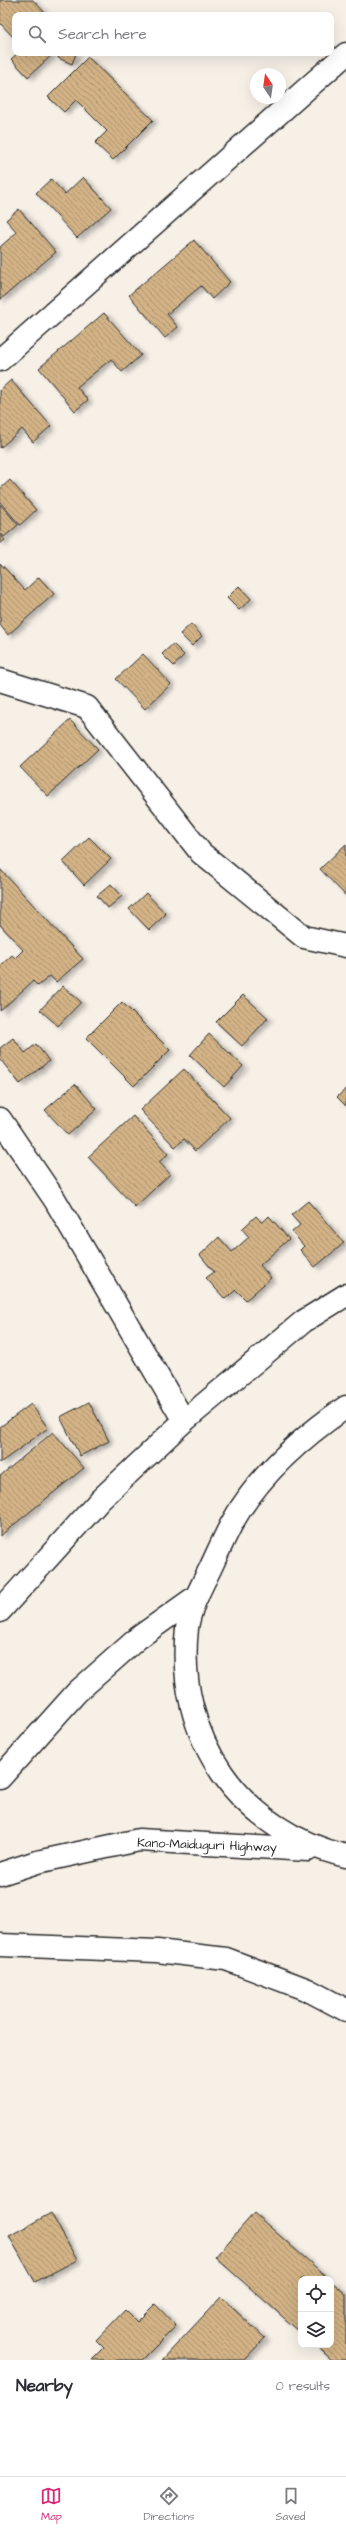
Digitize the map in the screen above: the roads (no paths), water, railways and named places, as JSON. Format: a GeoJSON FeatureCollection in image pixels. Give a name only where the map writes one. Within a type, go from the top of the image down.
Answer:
{"type":"FeatureCollection","features":[{"type":"Feature","properties":{"kind":"main road"},"geometry":{"type":"LineString","coordinates":[[0,360],[346,54]]}},
{"type":"Feature","properties":{"kind":"main road"},"geometry":{"type":"LineString","coordinates":[[0,680],[87,707],[202,853],[304,937],[346,946]]}},
{"type":"Feature","properties":{"kind":"main road"},"geometry":{"type":"LineString","coordinates":[[0,1119],[55,1200],[184,1421]]}},
{"type":"Feature","properties":{"kind":"main road"},"geometry":{"type":"LineString","coordinates":[[0,1610],[101,1499],[184,1421],[304,1321],[346,1295]]}},
{"type":"Feature","properties":{"kind":"main road"},"geometry":{"type":"LineString","coordinates":[[346,1407],[316,1427],[270,1471],[233,1522],[197,1596],[187,1628],[188,1678],[195,1716],[208,1752],[229,1784],[255,1812],[286,1834],[321,1850],[346,1856]]}},
{"type":"Feature","properties":{"kind":"main road"},"geometry":{"type":"LineString","coordinates":[[0,1778],[77,1692],[138,1638],[197,1596]]}},
{"type":"Feature","properties":{"kind":"main road","name":"Kano-Maiduguri Highway"},"geometry":{"type":"LineString","coordinates":[[0,1874],[37,1862],[139,1840],[321,1850]]}},
{"type":"Feature","properties":{"kind":"main road"},"geometry":{"type":"LineString","coordinates":[[0,1945],[157,1951],[226,1959],[308,1990],[346,2010]]}}]}
